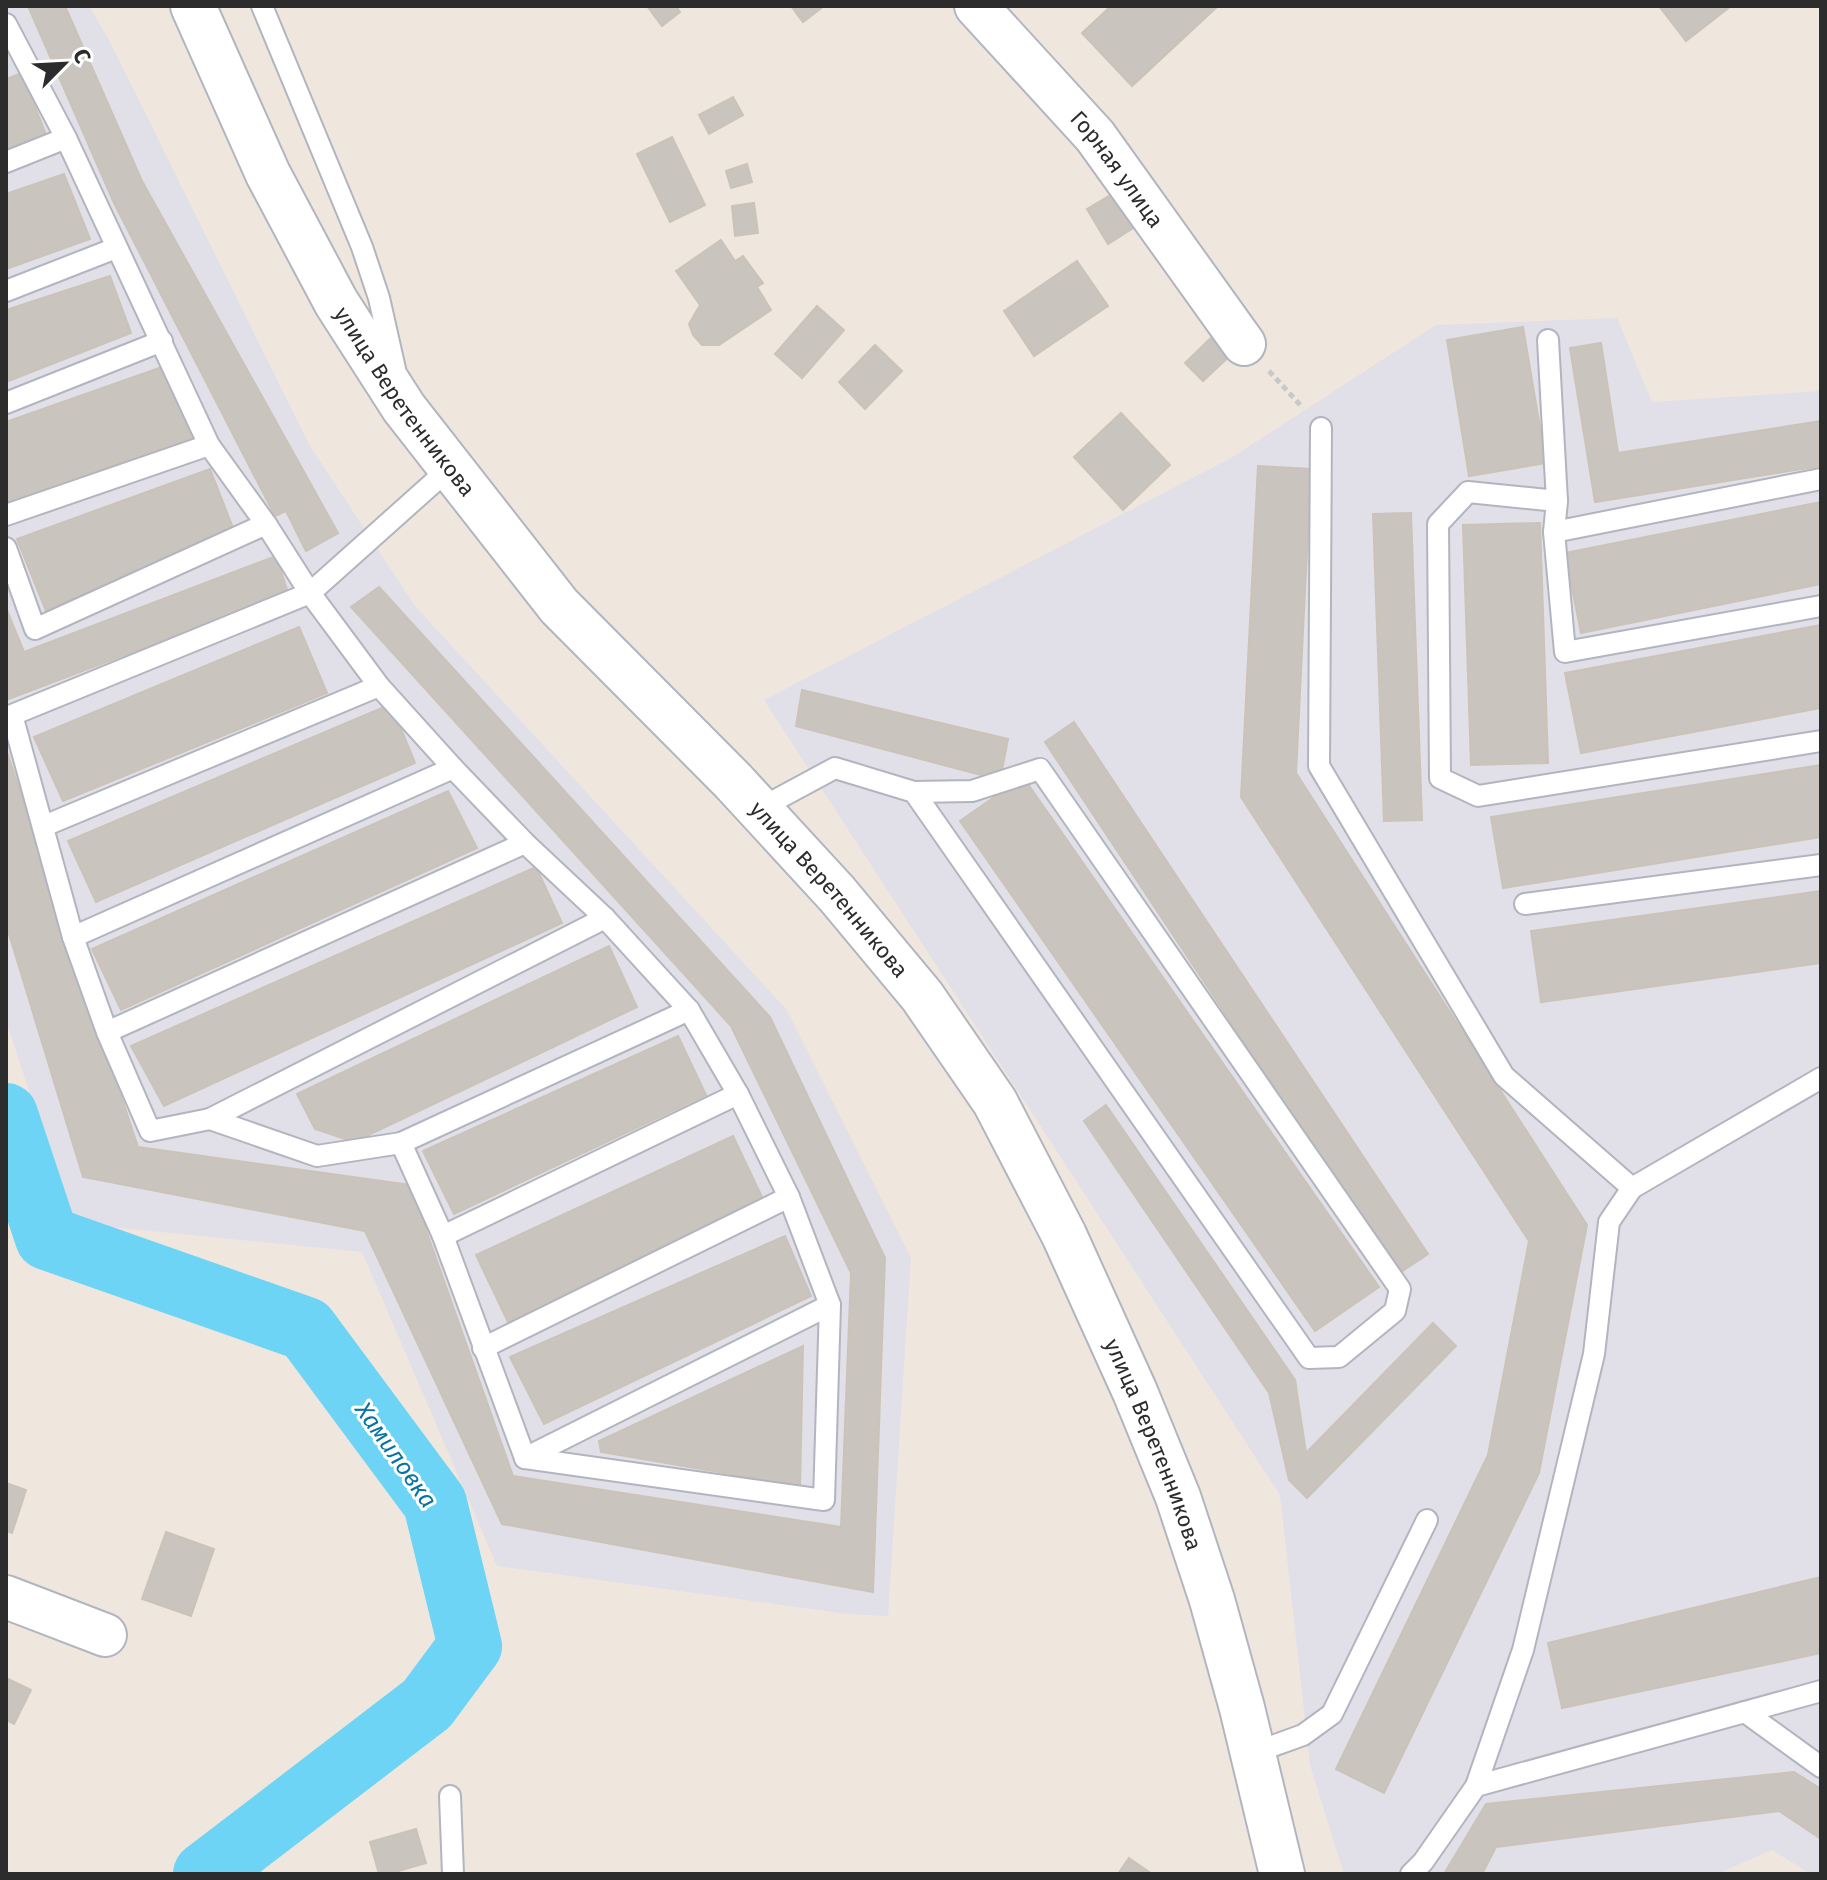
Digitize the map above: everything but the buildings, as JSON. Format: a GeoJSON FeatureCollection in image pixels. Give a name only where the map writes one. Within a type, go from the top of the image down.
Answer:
{"type":"FeatureCollection","features":[{"type":"Feature","properties":{"kind":"main road","name":"улица Веретенникова"},"geometry":{"type":"LineString","coordinates":[[193,6],[268,174],[336,302],[404,408],[559,606],[759,809],[837,894],[922,996],[995,1102],[1077,1264],[1178,1497],[1212,1600],[1282,1874]]}},
{"type":"Feature","properties":{"kind":"street","name":"Горная улица"},"geometry":{"type":"LineString","coordinates":[[976,6],[1095,136],[1244,344]]}},
{"type":"Feature","properties":{"kind":"street"},"geometry":{"type":"LineString","coordinates":[[6,1597],[105,1635]]}},
{"type":"Feature","properties":{"kind":"lane"},"geometry":{"type":"LineString","coordinates":[[262,6],[362,247],[379,298],[404,408]]}},
{"type":"Feature","properties":{"kind":"lane"},"geometry":{"type":"LineString","coordinates":[[8,36],[66,138],[209,445],[266,524],[310,593],[379,686],[453,768],[525,843],[605,918],[689,1010],[738,1094],[789,1197],[830,1305],[824,1500],[525,1458]]}},
{"type":"Feature","properties":{"kind":"lane"},"geometry":{"type":"LineString","coordinates":[[6,162],[66,138]]}},
{"type":"Feature","properties":{"kind":"lane"},"geometry":{"type":"LineString","coordinates":[[6,291],[116,248]]}},
{"type":"Feature","properties":{"kind":"lane"},"geometry":{"type":"LineString","coordinates":[[1548,340],[1557,501],[1554,532],[1565,652],[1821,606]]}},
{"type":"Feature","properties":{"kind":"lane"},"geometry":{"type":"LineString","coordinates":[[6,403],[162,341]]}},
{"type":"Feature","properties":{"kind":"lane"},"geometry":{"type":"LineString","coordinates":[[1321,428],[1319,766],[1504,1076],[1632,1188]]}},
{"type":"Feature","properties":{"kind":"lane"},"geometry":{"type":"LineString","coordinates":[[6,515],[209,445]]}},
{"type":"Feature","properties":{"kind":"lane"},"geometry":{"type":"LineString","coordinates":[[451,467],[310,593],[12,715],[73,937],[107,1032],[150,1131],[210,1119],[605,918]]}},
{"type":"Feature","properties":{"kind":"lane"},"geometry":{"type":"LineString","coordinates":[[1554,532],[1821,479]]}},
{"type":"Feature","properties":{"kind":"lane"},"geometry":{"type":"LineString","coordinates":[[1557,501],[1468,492],[1438,524],[1440,778],[1478,796],[1821,741]]}},
{"type":"Feature","properties":{"kind":"lane"},"geometry":{"type":"LineString","coordinates":[[6,548],[35,629],[266,524]]}},
{"type":"Feature","properties":{"kind":"lane"},"geometry":{"type":"LineString","coordinates":[[44,826],[379,686]]}},
{"type":"Feature","properties":{"kind":"lane"},"geometry":{"type":"LineString","coordinates":[[73,937],[453,768]]}},
{"type":"Feature","properties":{"kind":"lane"},"geometry":{"type":"LineString","coordinates":[[759,809],[835,768],[914,792],[972,791],[1040,769],[1400,1289],[1395,1311],[1339,1357],[1309,1358],[914,792]]}},
{"type":"Feature","properties":{"kind":"lane"},"geometry":{"type":"LineString","coordinates":[[107,1032],[525,843]]}},
{"type":"Feature","properties":{"kind":"lane"},"geometry":{"type":"LineString","coordinates":[[1525,904],[1821,865]]}},
{"type":"Feature","properties":{"kind":"lane"},"geometry":{"type":"LineString","coordinates":[[210,1119],[317,1156],[401,1143],[689,1010]]}},
{"type":"Feature","properties":{"kind":"lane"},"geometry":{"type":"LineString","coordinates":[[1411,1874],[1423,1862],[1476,1786],[1523,1650],[1594,1354],[1609,1222],[1632,1188],[1821,1078]]}},
{"type":"Feature","properties":{"kind":"lane"},"geometry":{"type":"LineString","coordinates":[[443,1236],[738,1094]]}},
{"type":"Feature","properties":{"kind":"lane"},"geometry":{"type":"LineString","coordinates":[[401,1143],[443,1236],[525,1458]]}},
{"type":"Feature","properties":{"kind":"lane"},"geometry":{"type":"LineString","coordinates":[[483,1348],[789,1197]]}},
{"type":"Feature","properties":{"kind":"lane"},"geometry":{"type":"LineString","coordinates":[[525,1458],[830,1305]]}},
{"type":"Feature","properties":{"kind":"lane"},"geometry":{"type":"LineString","coordinates":[[1253,1753],[1303,1735],[1332,1714],[1427,1520]]}},
{"type":"Feature","properties":{"kind":"lane"},"geometry":{"type":"LineString","coordinates":[[1476,1786],[1821,1691]]}},
{"type":"Feature","properties":{"kind":"lane"},"geometry":{"type":"LineString","coordinates":[[1745,1712],[1821,1767]]}},
{"type":"Feature","properties":{"kind":"lane"},"geometry":{"type":"LineString","coordinates":[[450,1796],[453,1874]]}},
{"type":"Feature","properties":{"kind":"path"},"geometry":{"type":"LineString","coordinates":[[1244,344],[1321,428]]}},
{"type":"Feature","properties":{"kind":"shaded area"},"geometry":{"type":"Polygon","coordinates":[[[6,6],[89,6],[109,40],[310,446],[415,606],[786,1009],[911,1258],[888,1616],[847,1614],[497,1566],[362,1252],[72,1223],[6,1020],[6,6]]]}},
{"type":"Feature","properties":{"kind":"shaded area"},"geometry":{"type":"Polygon","coordinates":[[[1617,318],[1652,402],[1821,391],[1821,1874],[1811,1874],[1772,1850],[1717,1874],[1344,1874],[1310,1765],[1280,1495],[764,700],[1231,458],[1436,325],[1617,318]]]}},
{"type":"Feature","properties":{"kind":"waterway","name":"Хамиловка"},"geometry":{"type":"LineString","coordinates":[[6,1115],[47,1238],[306,1329],[435,1503],[470,1646],[427,1704],[205,1874]]}}]}
